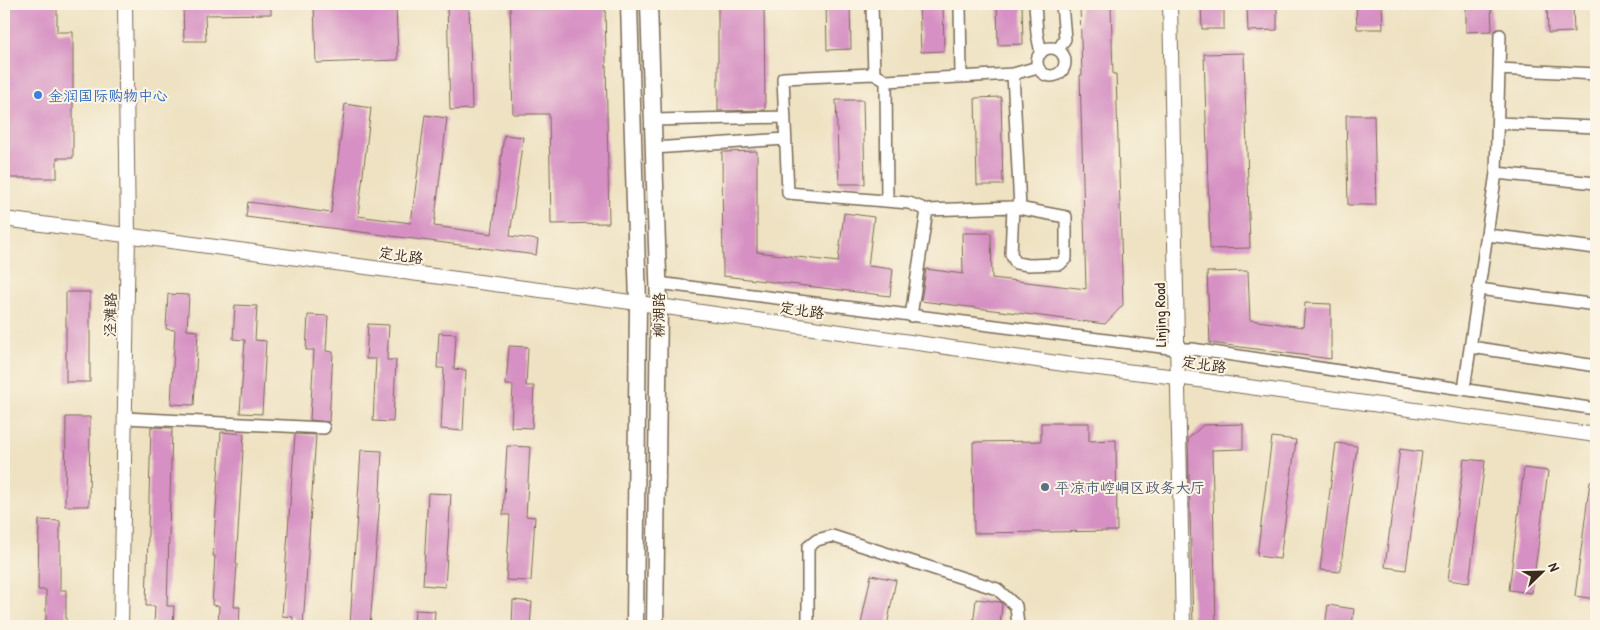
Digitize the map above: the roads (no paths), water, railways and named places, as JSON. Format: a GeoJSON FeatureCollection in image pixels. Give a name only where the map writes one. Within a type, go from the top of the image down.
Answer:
{"type":"FeatureCollection","features":[{"type":"Feature","properties":{"kind":"main road","name":"柳湖路"},"geometry":{"type":"LineString","coordinates":[[629,4],[638,303],[635,626]]}},
{"type":"Feature","properties":{"kind":"main road","name":"柳湖路"},"geometry":{"type":"LineString","coordinates":[[649,4],[658,283],[655,626]]}},
{"type":"Feature","properties":{"kind":"street","name":"泾滩路"},"geometry":{"type":"LineString","coordinates":[[121,626],[128,234],[126,4]]}},
{"type":"Feature","properties":{"kind":"street"},"geometry":{"type":"LineString","coordinates":[[872,4],[874,74]]}},
{"type":"Feature","properties":{"kind":"street"},"geometry":{"type":"LineString","coordinates":[[960,4],[961,77]]}},
{"type":"Feature","properties":{"kind":"street"},"geometry":{"type":"LineString","coordinates":[[1035,4],[1037,34],[1041,54]]}},
{"type":"Feature","properties":{"kind":"street"},"geometry":{"type":"LineString","coordinates":[[1058,50],[1065,39],[1062,4]]}},
{"type":"Feature","properties":{"kind":"street","name":"Linjing Road"},"geometry":{"type":"LineString","coordinates":[[1170,4],[1183,626]]}},
{"type":"Feature","properties":{"kind":"street"},"geometry":{"type":"LineString","coordinates":[[1464,390],[1496,173],[1500,35]]}},
{"type":"Feature","properties":{"kind":"street"},"geometry":{"type":"LineString","coordinates":[[1049,49],[1058,50],[1064,58],[1064,67],[1054,76],[1045,74],[1038,67],[1038,58],[1049,49]]}},
{"type":"Feature","properties":{"kind":"street"},"geometry":{"type":"LineString","coordinates":[[1013,74],[1017,208],[1011,254],[1016,263],[1028,265],[1060,264],[1066,258],[1066,218],[1017,208],[927,210],[909,203],[788,193],[783,78],[874,74],[886,81],[1013,74],[1038,67]]}},
{"type":"Feature","properties":{"kind":"street"},"geometry":{"type":"LineString","coordinates":[[1499,69],[1596,74]]}},
{"type":"Feature","properties":{"kind":"street"},"geometry":{"type":"LineString","coordinates":[[886,81],[887,201]]}},
{"type":"Feature","properties":{"kind":"street"},"geometry":{"type":"LineString","coordinates":[[653,120],[784,117]]}},
{"type":"Feature","properties":{"kind":"street"},"geometry":{"type":"LineString","coordinates":[[1498,123],[1596,127]]}},
{"type":"Feature","properties":{"kind":"street"},"geometry":{"type":"LineString","coordinates":[[654,148],[785,139]]}},
{"type":"Feature","properties":{"kind":"street"},"geometry":{"type":"LineString","coordinates":[[1496,173],[1596,183]]}},
{"type":"Feature","properties":{"kind":"street"},"geometry":{"type":"LineString","coordinates":[[911,316],[927,210]]}},
{"type":"Feature","properties":{"kind":"street","name":"定北路"},"geometry":{"type":"LineString","coordinates":[[4,219],[658,305],[1064,364],[1177,377],[1596,435]]}},
{"type":"Feature","properties":{"kind":"street"},"geometry":{"type":"LineString","coordinates":[[1487,235],[1596,248]]}},
{"type":"Feature","properties":{"kind":"street"},"geometry":{"type":"LineString","coordinates":[[658,283],[1177,349],[1202,350],[1596,409]]}},
{"type":"Feature","properties":{"kind":"street"},"geometry":{"type":"LineString","coordinates":[[1479,289],[1596,305]]}},
{"type":"Feature","properties":{"kind":"street"},"geometry":{"type":"LineString","coordinates":[[1471,347],[1596,366]]}},
{"type":"Feature","properties":{"kind":"street"},"geometry":{"type":"LineString","coordinates":[[125,418],[324,428]]}},
{"type":"Feature","properties":{"kind":"street"},"geometry":{"type":"LineString","coordinates":[[808,626],[808,547],[817,540],[832,536],[997,589],[1016,606],[1018,626]]}},
{"type":"Feature","properties":{"kind":"place","name":"金润国际购物中心"},"geometry":{"type":"Point","coordinates":[38,95]}},
{"type":"Feature","properties":{"kind":"place","name":"平凉市崆峒区政务大厅"},"geometry":{"type":"Point","coordinates":[1045,487]}}]}
